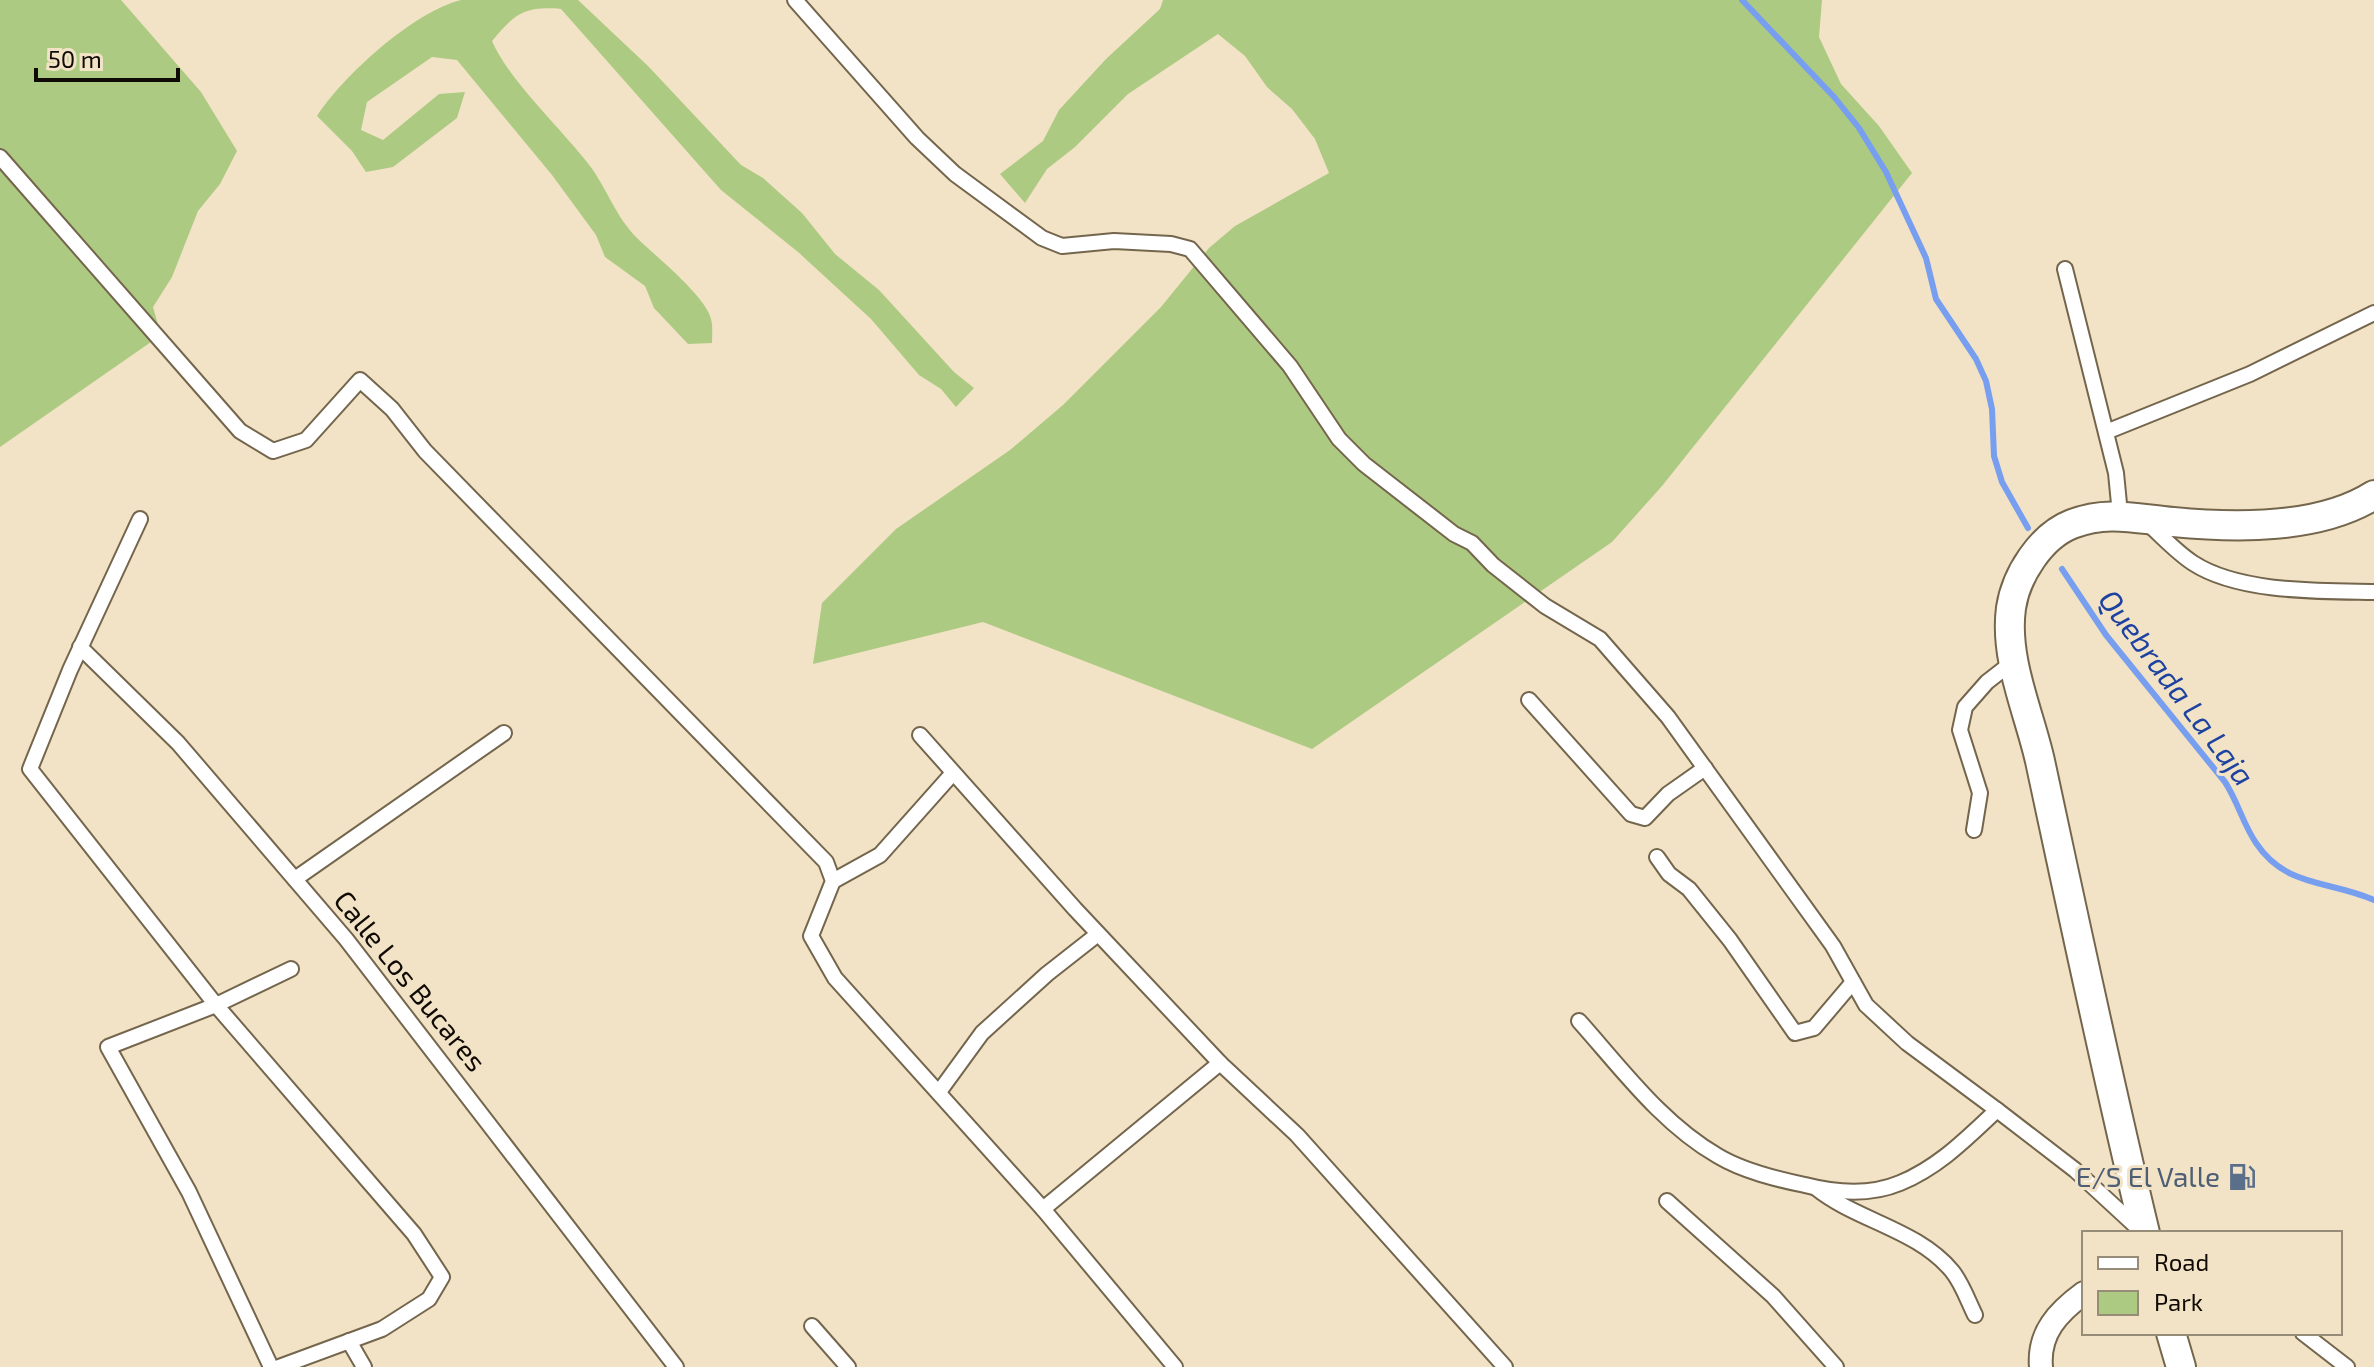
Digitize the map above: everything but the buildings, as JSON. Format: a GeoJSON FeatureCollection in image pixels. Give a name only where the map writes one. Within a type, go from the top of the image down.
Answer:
{"type":"FeatureCollection","features":[{"type":"Feature","properties":{"kind":"highway"},"geometry":{"type":"LineString","coordinates":[[2144,1231],[2015,661],[2010,629],[2015,588],[2033,557],[2057,531],[2090,518],[2130,515],[2173,522],[2272,523],[2343,509],[2374,495]]}},
{"type":"Feature","properties":{"kind":"highway"},"geometry":{"type":"LineString","coordinates":[[2172,1335],[2181,1367]]}},
{"type":"Feature","properties":{"kind":"street"},"geometry":{"type":"LineString","coordinates":[[795,0],[917,138],[955,174],[1042,238],[1062,246],[1114,241],[1171,244],[1190,249],[1290,366],[1339,439],[1394,489],[1454,534],[1472,543],[1493,565],[1545,606],[1600,639],[1668,717],[1833,946],[1866,1005],[1907,1043],[2075,1170],[2142,1231]]}},
{"type":"Feature","properties":{"kind":"street"},"geometry":{"type":"LineString","coordinates":[[0,157],[240,431],[273,451],[306,440],[360,380],[392,409],[436,462],[826,862],[833,881]]}},
{"type":"Feature","properties":{"kind":"street"},"geometry":{"type":"LineString","coordinates":[[2065,269],[2116,473],[2130,515],[2193,563],[2227,577],[2295,590],[2374,592]]}},
{"type":"Feature","properties":{"kind":"street"},"geometry":{"type":"LineString","coordinates":[[2106,432],[2250,374],[2374,313]]}},
{"type":"Feature","properties":{"kind":"street"},"geometry":{"type":"LineString","coordinates":[[140,519],[80,647],[30,769],[216,1005],[386,1199],[442,1277],[429,1299],[382,1329],[279,1367]]}},
{"type":"Feature","properties":{"kind":"street","name":"Calle Los Bucares"},"geometry":{"type":"LineString","coordinates":[[80,647],[178,743],[295,879],[535,1180],[676,1367]]}},
{"type":"Feature","properties":{"kind":"street"},"geometry":{"type":"LineString","coordinates":[[1974,830],[1980,793],[1960,730],[1965,707],[1987,682],[2015,661]]}},
{"type":"Feature","properties":{"kind":"street"},"geometry":{"type":"LineString","coordinates":[[1529,700],[1631,814],[1645,818],[1668,794],[1705,768]]}},
{"type":"Feature","properties":{"kind":"street"},"geometry":{"type":"LineString","coordinates":[[295,879],[504,733]]}},
{"type":"Feature","properties":{"kind":"street"},"geometry":{"type":"LineString","coordinates":[[920,735],[1098,934],[1220,1063],[1297,1135],[1505,1367]]}},
{"type":"Feature","properties":{"kind":"street"},"geometry":{"type":"LineString","coordinates":[[953,773],[880,855],[833,881],[811,936],[835,978],[1043,1209],[1175,1367]]}},
{"type":"Feature","properties":{"kind":"street"},"geometry":{"type":"LineString","coordinates":[[1657,857],[1669,874],[1689,889],[1730,940],[1795,1033],[1814,1028],[1853,982]]}},
{"type":"Feature","properties":{"kind":"street"},"geometry":{"type":"LineString","coordinates":[[939,1092],[982,1033],[1047,974],[1098,934]]}},
{"type":"Feature","properties":{"kind":"street"},"geometry":{"type":"LineString","coordinates":[[271,1367],[189,1192],[108,1047],[216,1005],[291,969]]}},
{"type":"Feature","properties":{"kind":"street"},"geometry":{"type":"LineString","coordinates":[[1579,1021],[1660,1111],[1718,1157],[1816,1188],[1856,1193],[1899,1184],[1943,1160],[1997,1110]]}},
{"type":"Feature","properties":{"kind":"street"},"geometry":{"type":"LineString","coordinates":[[1043,1209],[1220,1063]]}},
{"type":"Feature","properties":{"kind":"street"},"geometry":{"type":"LineString","coordinates":[[1816,1188],[1832,1201],[1924,1246],[1953,1271],[1975,1315]]}},
{"type":"Feature","properties":{"kind":"street"},"geometry":{"type":"LineString","coordinates":[[1667,1201],[1773,1296],[1836,1367]]}},
{"type":"Feature","properties":{"kind":"street"},"geometry":{"type":"LineString","coordinates":[[2041,1367],[2046,1330],[2062,1309],[2082,1294]]}},
{"type":"Feature","properties":{"kind":"street"},"geometry":{"type":"LineString","coordinates":[[812,1326],[848,1367]]}},
{"type":"Feature","properties":{"kind":"street"},"geometry":{"type":"LineString","coordinates":[[2306,1335],[2347,1367]]}},
{"type":"Feature","properties":{"kind":"street"},"geometry":{"type":"LineString","coordinates":[[349,1341],[364,1367]]}},
{"type":"Feature","properties":{"kind":"green space"},"geometry":{"type":"Polygon","coordinates":[[[0,0],[121,0],[201,92],[237,151],[220,184],[198,211],[172,277],[153,307],[161,335],[0,447],[0,0]]]}},
{"type":"Feature","properties":{"kind":"green space"},"geometry":{"type":"Polygon","coordinates":[[[461,0],[578,0],[648,66],[741,165],[763,178],[802,213],[835,254],[879,290],[954,372],[974,388],[956,407],[941,389],[919,375],[871,319],[798,252],[721,190],[561,9],[522,13],[492,41],[523,89],[590,166],[630,230],[700,299],[711,319],[712,343],[688,344],[654,308],[645,286],[605,257],[596,235],[552,175],[457,60],[432,57],[367,102],[361,130],[383,140],[439,94],[465,92],[457,118],[393,167],[366,172],[352,151],[317,116],[361,65],[401,31],[442,7],[461,0]]]}},
{"type":"Feature","properties":{"kind":"green space"},"geometry":{"type":"Polygon","coordinates":[[[1163,0],[1822,0],[1819,37],[1841,84],[1879,126],[1912,173],[1662,486],[1612,542],[1312,749],[983,622],[813,664],[822,603],[896,529],[1010,450],[1063,405],[1161,307],[1209,248],[1235,226],[1329,173],[1315,139],[1292,109],[1267,87],[1245,56],[1218,34],[1128,94],[1075,147],[1047,169],[1025,203],[1000,174],[1043,141],[1059,110],[1106,59],[1160,9],[1163,0]]]}},
{"type":"Feature","properties":{"kind":"waterway","name":"Quebrada La Laja"},"geometry":{"type":"LineString","coordinates":[[1742,0],[1835,98],[1859,128],[1886,172],[1926,258],[1936,299],[1976,359],[1986,381],[1992,409],[1994,456],[2002,482],[2028,528]]}},
{"type":"Feature","properties":{"kind":"waterway","name":"Quebrada La Laja"},"geometry":{"type":"LineString","coordinates":[[2062,569],[2106,635],[2225,782],[2251,836],[2268,858],[2295,876],[2374,900]]}},
{"type":"Feature","properties":{"kind":"place","name":"E/S El Valle"},"geometry":{"type":"Point","coordinates":[2242,1177]}}]}
